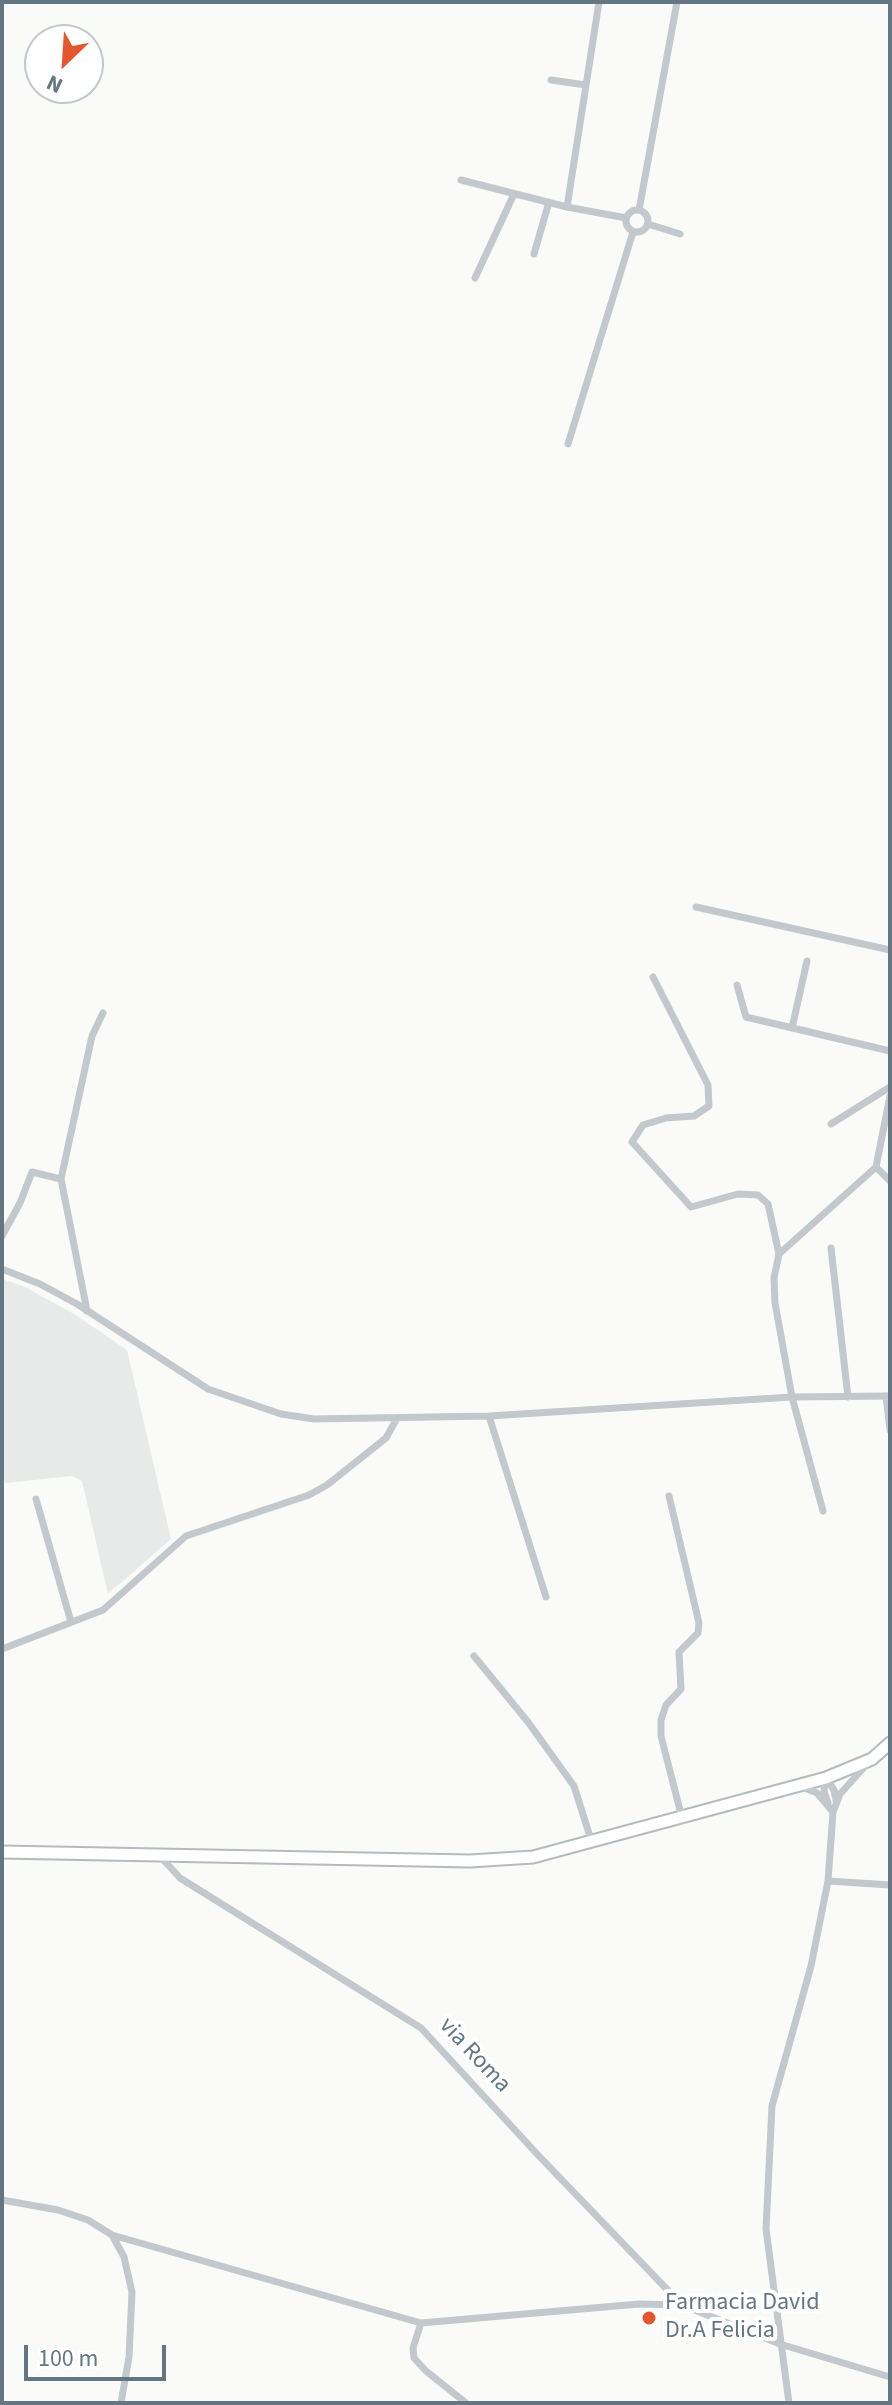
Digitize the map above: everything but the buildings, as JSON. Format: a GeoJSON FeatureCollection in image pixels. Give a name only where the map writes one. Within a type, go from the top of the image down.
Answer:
{"type":"FeatureCollection","features":[{"type":"Feature","properties":{"kind":"main road"},"geometry":{"type":"LineString","coordinates":[[2,1852],[470,1861],[533,1857],[826,1778],[872,1759],[890,1743]]}},
{"type":"Feature","properties":{"kind":"street"},"geometry":{"type":"LineString","coordinates":[[567,207],[599,2]]}},
{"type":"Feature","properties":{"kind":"street"},"geometry":{"type":"LineString","coordinates":[[639,210],[677,2]]}},
{"type":"Feature","properties":{"kind":"street"},"geometry":{"type":"LineString","coordinates":[[551,80],[586,85]]}},
{"type":"Feature","properties":{"kind":"street"},"geometry":{"type":"LineString","coordinates":[[461,180],[567,207],[626,218]]}},
{"type":"Feature","properties":{"kind":"street"},"geometry":{"type":"LineString","coordinates":[[475,278],[514,194]]}},
{"type":"Feature","properties":{"kind":"street"},"geometry":{"type":"LineString","coordinates":[[534,254],[549,202]]}},
{"type":"Feature","properties":{"kind":"street"},"geometry":{"type":"LineString","coordinates":[[633,232],[626,218],[633,210],[645,212],[648,224]]}},
{"type":"Feature","properties":{"kind":"street"},"geometry":{"type":"LineString","coordinates":[[633,232],[639,232],[648,224]]}},
{"type":"Feature","properties":{"kind":"street"},"geometry":{"type":"LineString","coordinates":[[648,224],[680,234]]}},
{"type":"Feature","properties":{"kind":"street"},"geometry":{"type":"LineString","coordinates":[[568,444],[633,232]]}},
{"type":"Feature","properties":{"kind":"street"},"geometry":{"type":"LineString","coordinates":[[696,907],[890,950]]}},
{"type":"Feature","properties":{"kind":"street"},"geometry":{"type":"LineString","coordinates":[[792,1028],[807,961]]}},
{"type":"Feature","properties":{"kind":"street"},"geometry":{"type":"LineString","coordinates":[[653,977],[708,1085],[709,1106],[694,1116],[666,1118],[643,1125],[632,1142],[691,1207],[738,1194],[758,1195],[768,1204],[779,1254],[774,1278],[775,1303],[792,1397],[823,1511]]}},
{"type":"Feature","properties":{"kind":"street"},"geometry":{"type":"LineString","coordinates":[[737,985],[746,1017],[890,1051]]}},
{"type":"Feature","properties":{"kind":"street"},"geometry":{"type":"LineString","coordinates":[[87,1311],[61,1179],[92,1036],[103,1013]]}},
{"type":"Feature","properties":{"kind":"street"},"geometry":{"type":"LineString","coordinates":[[831,1124],[890,1087]]}},
{"type":"Feature","properties":{"kind":"street"},"geometry":{"type":"LineString","coordinates":[[779,1254],[876,1167],[890,1096]]}},
{"type":"Feature","properties":{"kind":"street"},"geometry":{"type":"LineString","coordinates":[[876,1167],[890,1181]]}},
{"type":"Feature","properties":{"kind":"street"},"geometry":{"type":"LineString","coordinates":[[2,1236],[32,1172],[61,1179]]}},
{"type":"Feature","properties":{"kind":"street"},"geometry":{"type":"LineString","coordinates":[[831,1248],[848,1397]]}},
{"type":"Feature","properties":{"kind":"street"},"geometry":{"type":"LineString","coordinates":[[2,1269],[40,1284],[87,1311],[208,1389],[281,1414],[314,1419],[489,1416],[792,1397],[888,1396],[890,1430]]}},
{"type":"Feature","properties":{"kind":"street"},"geometry":{"type":"LineString","coordinates":[[489,1416],[546,1597]]}},
{"type":"Feature","properties":{"kind":"street"},"geometry":{"type":"LineString","coordinates":[[2,1649],[103,1610],[186,1536],[309,1495],[327,1485],[386,1438],[397,1418]]}},
{"type":"Feature","properties":{"kind":"street"},"geometry":{"type":"LineString","coordinates":[[669,1496],[699,1623],[698,1633],[679,1652],[681,1689],[666,1705],[661,1720],[661,1736],[682,1818]]}},
{"type":"Feature","properties":{"kind":"street"},"geometry":{"type":"LineString","coordinates":[[36,1499],[71,1622]]}},
{"type":"Feature","properties":{"kind":"street"},"geometry":{"type":"LineString","coordinates":[[474,1656],[528,1722],[574,1786],[592,1843]]}},
{"type":"Feature","properties":{"kind":"street"},"geometry":{"type":"LineString","coordinates":[[833,1806],[846,1786],[872,1759]]}},
{"type":"Feature","properties":{"kind":"street"},"geometry":{"type":"LineString","coordinates":[[789,2403],[766,2229],[772,2106],[811,1966],[828,1881],[834,1790],[826,1778]]}},
{"type":"Feature","properties":{"kind":"street"},"geometry":{"type":"LineString","coordinates":[[798,1786],[817,1793],[833,1806]]}},
{"type":"Feature","properties":{"kind":"street","name":"via Roma"},"geometry":{"type":"LineString","coordinates":[[158,1854],[180,1878],[421,2028],[682,2305]]}},
{"type":"Feature","properties":{"kind":"street"},"geometry":{"type":"LineString","coordinates":[[828,1881],[890,1885]]}},
{"type":"Feature","properties":{"kind":"street"},"geometry":{"type":"LineString","coordinates":[[2,2200],[58,2210],[88,2220],[112,2235],[421,2323],[639,2304],[682,2305],[780,2344],[890,2377]]}},
{"type":"Feature","properties":{"kind":"street"},"geometry":{"type":"LineString","coordinates":[[112,2235],[124,2257],[132,2292],[129,2357],[121,2403]]}},
{"type":"Feature","properties":{"kind":"street"},"geometry":{"type":"LineString","coordinates":[[421,2323],[413,2348],[414,2358],[466,2403]]}},
{"type":"Feature","properties":{"kind":"shaded area"},"geometry":{"type":"Polygon","coordinates":[[[2,1279],[25,1287],[74,1314],[127,1350],[171,1539],[108,1594],[82,1481],[72,1476],[6,1483],[2,1479],[2,1279]]]}},
{"type":"Feature","properties":{"kind":"place","name":"Farmacia David Dr.A Felicia"},"geometry":{"type":"Point","coordinates":[649,2318]}}]}
